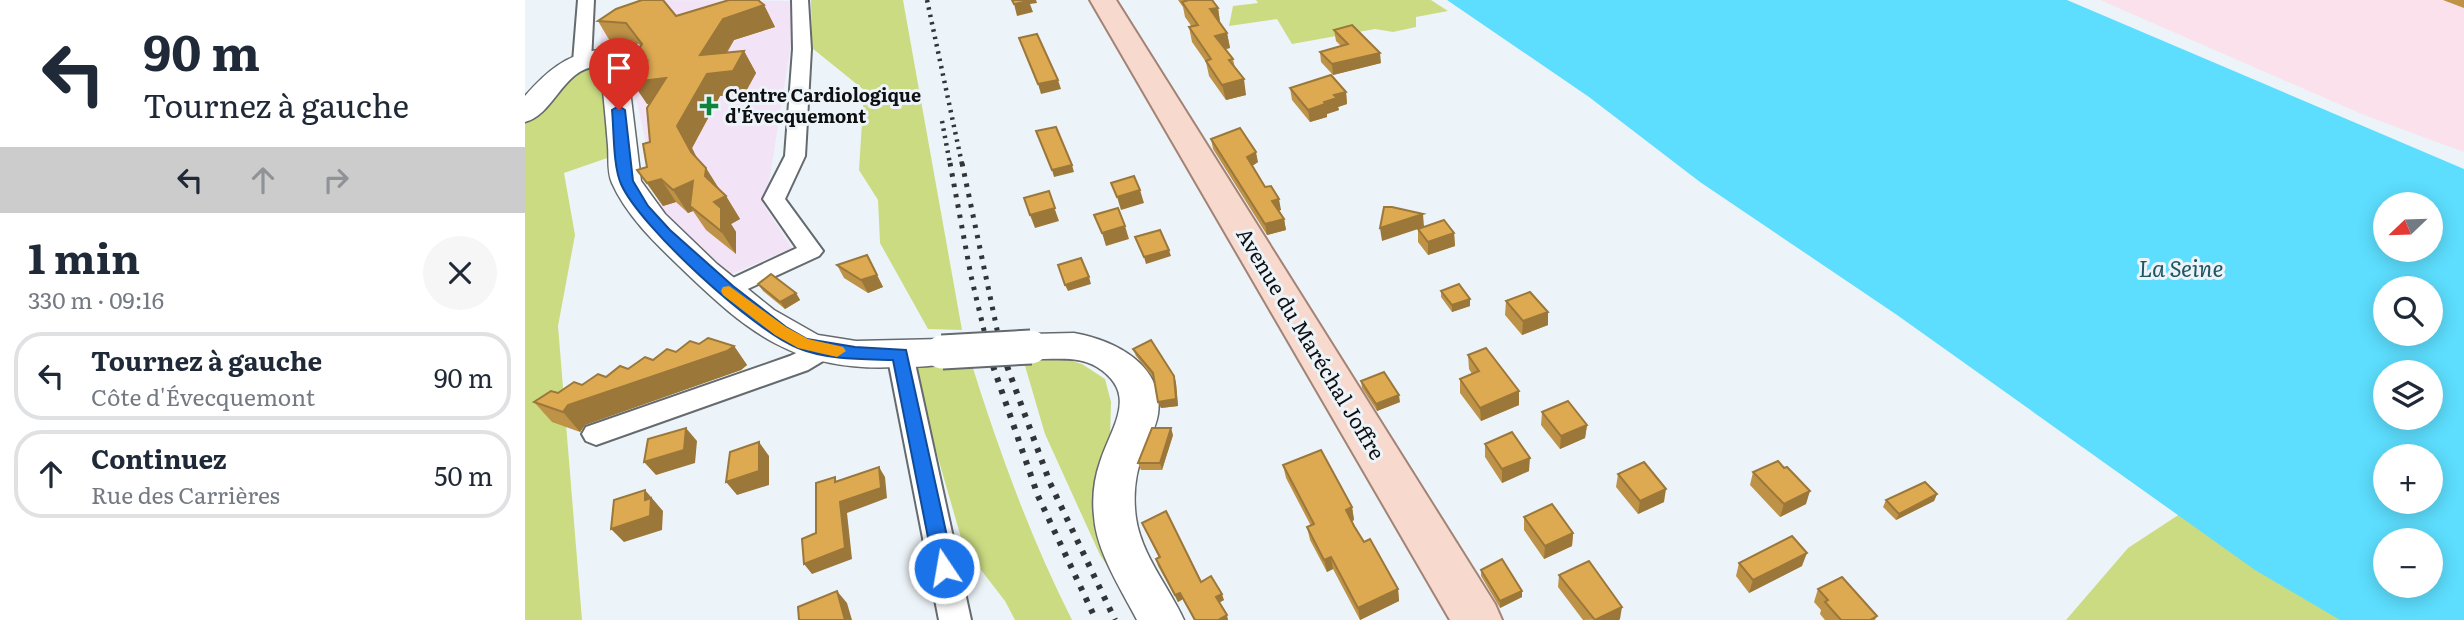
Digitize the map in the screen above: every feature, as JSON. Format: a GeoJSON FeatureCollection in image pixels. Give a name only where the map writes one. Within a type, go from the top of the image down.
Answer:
{"type":"FeatureCollection","features":[{"type":"Feature","properties":{"kind":"main road","name":"Avenue du Maréchal Joffre"},"geometry":{"type":"LineString","coordinates":[[1103,0],[1477,620]]}},
{"type":"Feature","properties":{"kind":"street"},"geometry":{"type":"LineString","coordinates":[[582,62],[587,27],[586,0]]}},
{"type":"Feature","properties":{"kind":"street"},"geometry":{"type":"LineString","coordinates":[[728,290],[811,251],[774,199],[795,156],[802,48],[800,0]]}},
{"type":"Feature","properties":{"kind":"street"},"geometry":{"type":"LineString","coordinates":[[525,114],[561,72],[582,62],[607,59],[614,65],[626,181],[642,209],[664,233],[728,290],[781,331],[803,344],[824,349],[887,355],[1074,346],[1095,350],[1122,366],[1134,382],[1139,409],[1118,466],[1114,493],[1115,523],[1161,620]]}},
{"type":"Feature","properties":{"kind":"street"},"geometry":{"type":"LineString","coordinates":[[596,434],[799,363],[824,349]]}},
{"type":"Feature","properties":{"kind":"street"},"geometry":{"type":"LineString","coordinates":[[900,354],[955,620]]}},
{"type":"Feature","properties":{"kind":"shaded area","name":"Centre Cardiologique d'Évecquemont"},"geometry":{"type":"Polygon","coordinates":[[[638,0],[798,1],[765,207],[792,248],[732,274],[662,219],[626,51],[600,48],[603,18],[638,0]]]}},
{"type":"Feature","properties":{"kind":"shaded area"},"geometry":{"type":"Polygon","coordinates":[[[2100,0],[2464,0],[2464,152],[2364,115],[2100,0]]]}},
{"type":"Feature","properties":{"kind":"green space"},"geometry":{"type":"Polygon","coordinates":[[[811,0],[903,0],[962,330],[928,329],[880,243],[878,200],[859,170],[864,90],[812,48],[811,0]]]}},
{"type":"Feature","properties":{"kind":"green space"},"geometry":{"type":"Polygon","coordinates":[[[1256,0],[1431,0],[1448,11],[1416,17],[1416,27],[1393,32],[1375,29],[1292,44],[1277,19],[1229,26],[1233,6],[1258,3],[1256,0]]]}},
{"type":"Feature","properties":{"kind":"green space"},"geometry":{"type":"Polygon","coordinates":[[[602,65],[610,157],[564,173],[575,235],[558,326],[582,620],[525,620],[525,123],[569,72],[602,65]]]}},
{"type":"Feature","properties":{"kind":"green space"},"geometry":{"type":"Polygon","coordinates":[[[1062,358],[1082,364],[1105,379],[1111,402],[1110,443],[1144,620],[1100,555],[1045,434],[1023,359],[1062,358]]]}},
{"type":"Feature","properties":{"kind":"green space"},"geometry":{"type":"Polygon","coordinates":[[[971,362],[1016,493],[1072,620],[1015,620],[1005,601],[964,548],[911,364],[971,362]]]}},
{"type":"Feature","properties":{"kind":"green space"},"geometry":{"type":"Polygon","coordinates":[[[2195,504],[2376,620],[2066,620],[2128,548],[2195,504]]]}},
{"type":"Feature","properties":{"kind":"water","name":"La Seine"},"geometry":{"type":"Polygon","coordinates":[[[1447,0],[2067,0],[2464,169],[2464,620],[2340,620],[2255,570],[1897,315],[1700,182],[1589,97],[1447,0]]]}},
{"type":"Feature","properties":{"kind":"building"},"geometry":{"type":"Polygon","coordinates":[[[642,0],[663,0],[676,16],[729,0],[758,0],[764,5],[723,19],[700,55],[744,51],[733,71],[707,74],[677,126],[691,152],[706,168],[705,176],[726,196],[714,202],[721,208],[721,231],[690,206],[693,181],[673,190],[661,179],[647,183],[637,170],[647,167],[643,144],[650,142],[647,108],[666,78],[632,82],[647,61],[629,63],[642,44],[626,23],[598,21],[616,9],[642,0]]]}},
{"type":"Feature","properties":{"kind":"building"},"geometry":{"type":"Polygon","coordinates":[[[1012,0],[1029,0],[1029,1],[1014,4],[1012,0]]]}},
{"type":"Feature","properties":{"kind":"building"},"geometry":{"type":"Polygon","coordinates":[[[1212,0],[1218,8],[1210,9],[1227,33],[1215,36],[1244,79],[1222,85],[1206,61],[1211,59],[1189,27],[1198,25],[1182,2],[1212,0]]]}},
{"type":"Feature","properties":{"kind":"building"},"geometry":{"type":"Polygon","coordinates":[[[1352,25],[1380,53],[1332,64],[1320,52],[1348,44],[1334,30],[1352,25]]]}},
{"type":"Feature","properties":{"kind":"building"},"geometry":{"type":"Polygon","coordinates":[[[1037,34],[1058,80],[1038,84],[1019,38],[1037,34]]]}},
{"type":"Feature","properties":{"kind":"building"},"geometry":{"type":"Polygon","coordinates":[[[1331,75],[1346,92],[1334,95],[1337,98],[1308,110],[1290,88],[1331,75]]]}},
{"type":"Feature","properties":{"kind":"building"},"geometry":{"type":"Polygon","coordinates":[[[1056,127],[1072,165],[1052,170],[1036,131],[1056,127]]]}},
{"type":"Feature","properties":{"kind":"building"},"geometry":{"type":"Polygon","coordinates":[[[1240,128],[1256,152],[1247,157],[1265,187],[1271,186],[1279,199],[1272,201],[1284,219],[1265,224],[1211,139],[1240,128]]]}},
{"type":"Feature","properties":{"kind":"building"},"geometry":{"type":"Polygon","coordinates":[[[1134,176],[1140,190],[1117,197],[1111,183],[1134,176]]]}},
{"type":"Feature","properties":{"kind":"building"},"geometry":{"type":"Polygon","coordinates":[[[1049,191],[1055,208],[1030,215],[1024,198],[1049,191]]]}},
{"type":"Feature","properties":{"kind":"building"},"geometry":{"type":"Polygon","coordinates":[[[1384,207],[1392,207],[1423,214],[1380,228],[1384,207]]]}},
{"type":"Feature","properties":{"kind":"building"},"geometry":{"type":"Polygon","coordinates":[[[1118,208],[1125,226],[1102,233],[1094,215],[1118,208]]]}},
{"type":"Feature","properties":{"kind":"building"},"geometry":{"type":"Polygon","coordinates":[[[1444,220],[1454,233],[1428,242],[1418,229],[1444,220]]]}},
{"type":"Feature","properties":{"kind":"building"},"geometry":{"type":"Polygon","coordinates":[[[1160,230],[1169,250],[1144,257],[1135,237],[1160,230]]]}},
{"type":"Feature","properties":{"kind":"building"},"geometry":{"type":"Polygon","coordinates":[[[867,255],[877,275],[861,280],[837,265],[867,255]]]}},
{"type":"Feature","properties":{"kind":"building"},"geometry":{"type":"Polygon","coordinates":[[[1081,258],[1089,277],[1065,285],[1058,265],[1081,258]]]}},
{"type":"Feature","properties":{"kind":"building"},"geometry":{"type":"Polygon","coordinates":[[[771,274],[796,293],[780,302],[758,284],[771,274]]]}},
{"type":"Feature","properties":{"kind":"building"},"geometry":{"type":"Polygon","coordinates":[[[1459,284],[1470,299],[1452,305],[1441,291],[1459,284]]]}},
{"type":"Feature","properties":{"kind":"building"},"geometry":{"type":"Polygon","coordinates":[[[1530,292],[1548,312],[1523,321],[1506,301],[1530,292]]]}},
{"type":"Feature","properties":{"kind":"building"},"geometry":{"type":"Polygon","coordinates":[[[708,338],[734,346],[727,351],[568,405],[563,412],[534,402],[551,391],[558,393],[574,382],[582,385],[598,374],[606,377],[620,366],[628,369],[645,357],[653,360],[667,349],[676,352],[690,341],[699,344],[708,338]]]}},
{"type":"Feature","properties":{"kind":"building"},"geometry":{"type":"Polygon","coordinates":[[[1151,340],[1174,376],[1176,399],[1158,402],[1153,373],[1133,349],[1151,340]]]}},
{"type":"Feature","properties":{"kind":"building"},"geometry":{"type":"Polygon","coordinates":[[[1486,348],[1519,391],[1480,408],[1460,379],[1479,371],[1468,355],[1486,348]]]}},
{"type":"Feature","properties":{"kind":"building"},"geometry":{"type":"Polygon","coordinates":[[[1384,372],[1399,395],[1376,404],[1361,381],[1384,372]]]}},
{"type":"Feature","properties":{"kind":"building"},"geometry":{"type":"Polygon","coordinates":[[[1568,401],[1587,425],[1561,436],[1542,412],[1568,401]]]}},
{"type":"Feature","properties":{"kind":"building"},"geometry":{"type":"Polygon","coordinates":[[[686,428],[684,450],[644,462],[648,439],[686,428]]]}},
{"type":"Feature","properties":{"kind":"building"},"geometry":{"type":"Polygon","coordinates":[[[1152,428],[1171,428],[1160,463],[1138,463],[1152,428]]]}},
{"type":"Feature","properties":{"kind":"building"},"geometry":{"type":"Polygon","coordinates":[[[1512,432],[1530,458],[1502,469],[1485,444],[1512,432]]]}},
{"type":"Feature","properties":{"kind":"building"},"geometry":{"type":"Polygon","coordinates":[[[759,442],[759,471],[726,482],[730,452],[759,442]]]}},
{"type":"Feature","properties":{"kind":"building"},"geometry":{"type":"Polygon","coordinates":[[[1321,450],[1352,507],[1346,510],[1354,526],[1364,542],[1370,539],[1398,589],[1358,608],[1331,557],[1324,560],[1307,527],[1314,524],[1283,465],[1321,450]]]}},
{"type":"Feature","properties":{"kind":"building"},"geometry":{"type":"Polygon","coordinates":[[[1778,461],[1810,491],[1784,504],[1753,472],[1778,461]]]}},
{"type":"Feature","properties":{"kind":"building"},"geometry":{"type":"Polygon","coordinates":[[[1644,462],[1666,489],[1640,501],[1618,474],[1644,462]]]}},
{"type":"Feature","properties":{"kind":"building"},"geometry":{"type":"Polygon","coordinates":[[[879,467],[881,488],[840,502],[845,548],[804,564],[802,539],[816,533],[816,483],[835,477],[835,482],[879,467]]]}},
{"type":"Feature","properties":{"kind":"building"},"geometry":{"type":"Polygon","coordinates":[[[1925,482],[1937,494],[1899,514],[1886,500],[1925,482]]]}},
{"type":"Feature","properties":{"kind":"building"},"geometry":{"type":"Polygon","coordinates":[[[645,490],[645,500],[651,498],[650,516],[611,529],[614,500],[645,490]]]}},
{"type":"Feature","properties":{"kind":"building"},"geometry":{"type":"Polygon","coordinates":[[[1552,504],[1573,533],[1545,546],[1524,517],[1552,504]]]}},
{"type":"Feature","properties":{"kind":"building"},"geometry":{"type":"Polygon","coordinates":[[[1166,511],[1201,582],[1211,576],[1222,594],[1216,597],[1227,615],[1221,620],[1195,620],[1180,593],[1175,595],[1156,559],[1160,557],[1142,523],[1166,511]]]}},
{"type":"Feature","properties":{"kind":"building"},"geometry":{"type":"Polygon","coordinates":[[[1792,536],[1807,553],[1753,580],[1739,563],[1792,536]]]}},
{"type":"Feature","properties":{"kind":"building"},"geometry":{"type":"Polygon","coordinates":[[[1502,559],[1522,591],[1500,601],[1481,570],[1502,559]]]}},
{"type":"Feature","properties":{"kind":"building"},"geometry":{"type":"Polygon","coordinates":[[[1589,561],[1622,607],[1595,620],[1559,575],[1589,561]]]}},
{"type":"Feature","properties":{"kind":"building"},"geometry":{"type":"Polygon","coordinates":[[[1842,577],[1877,616],[1870,620],[1841,620],[1825,602],[1828,600],[1818,589],[1842,577]]]}},
{"type":"Feature","properties":{"kind":"building"},"geometry":{"type":"Polygon","coordinates":[[[837,591],[845,620],[799,620],[798,607],[837,591]]]}},
{"type":"Feature","properties":{"kind":"railway"},"geometry":{"type":"LineString","coordinates":[[927,0],[962,164]]}},
{"type":"Feature","properties":{"kind":"railway"},"geometry":{"type":"LineString","coordinates":[[942,121],[950,164]]}},
{"type":"Feature","properties":{"kind":"railway"},"geometry":{"type":"LineString","coordinates":[[950,163],[971,276],[993,368]]}},
{"type":"Feature","properties":{"kind":"railway"},"geometry":{"type":"LineString","coordinates":[[962,163],[999,339],[1008,368]]}},
{"type":"Feature","properties":{"kind":"railway"},"geometry":{"type":"LineString","coordinates":[[993,366],[1038,496],[1096,620]]}},
{"type":"Feature","properties":{"kind":"railway"},"geometry":{"type":"LineString","coordinates":[[1007,366],[1050,483],[1115,620]]}},
{"type":"Feature","properties":{"kind":"slow traffic"},"geometry":{"type":"LineString","coordinates":[[729,291],[781,331],[803,344],[837,351]]}},
{"type":"Feature","properties":{"kind":"place","name":"Centre Cardiologique d'Évecquemont"},"geometry":{"type":"Point","coordinates":[709,106]}},
{"type":"Feature","properties":{"kind":"route"},"geometry":{"type":"LineString","coordinates":[[619,110],[626,181],[642,209],[664,233],[728,290],[781,331],[803,344],[855,353],[900,354],[944,568]]}}]}
